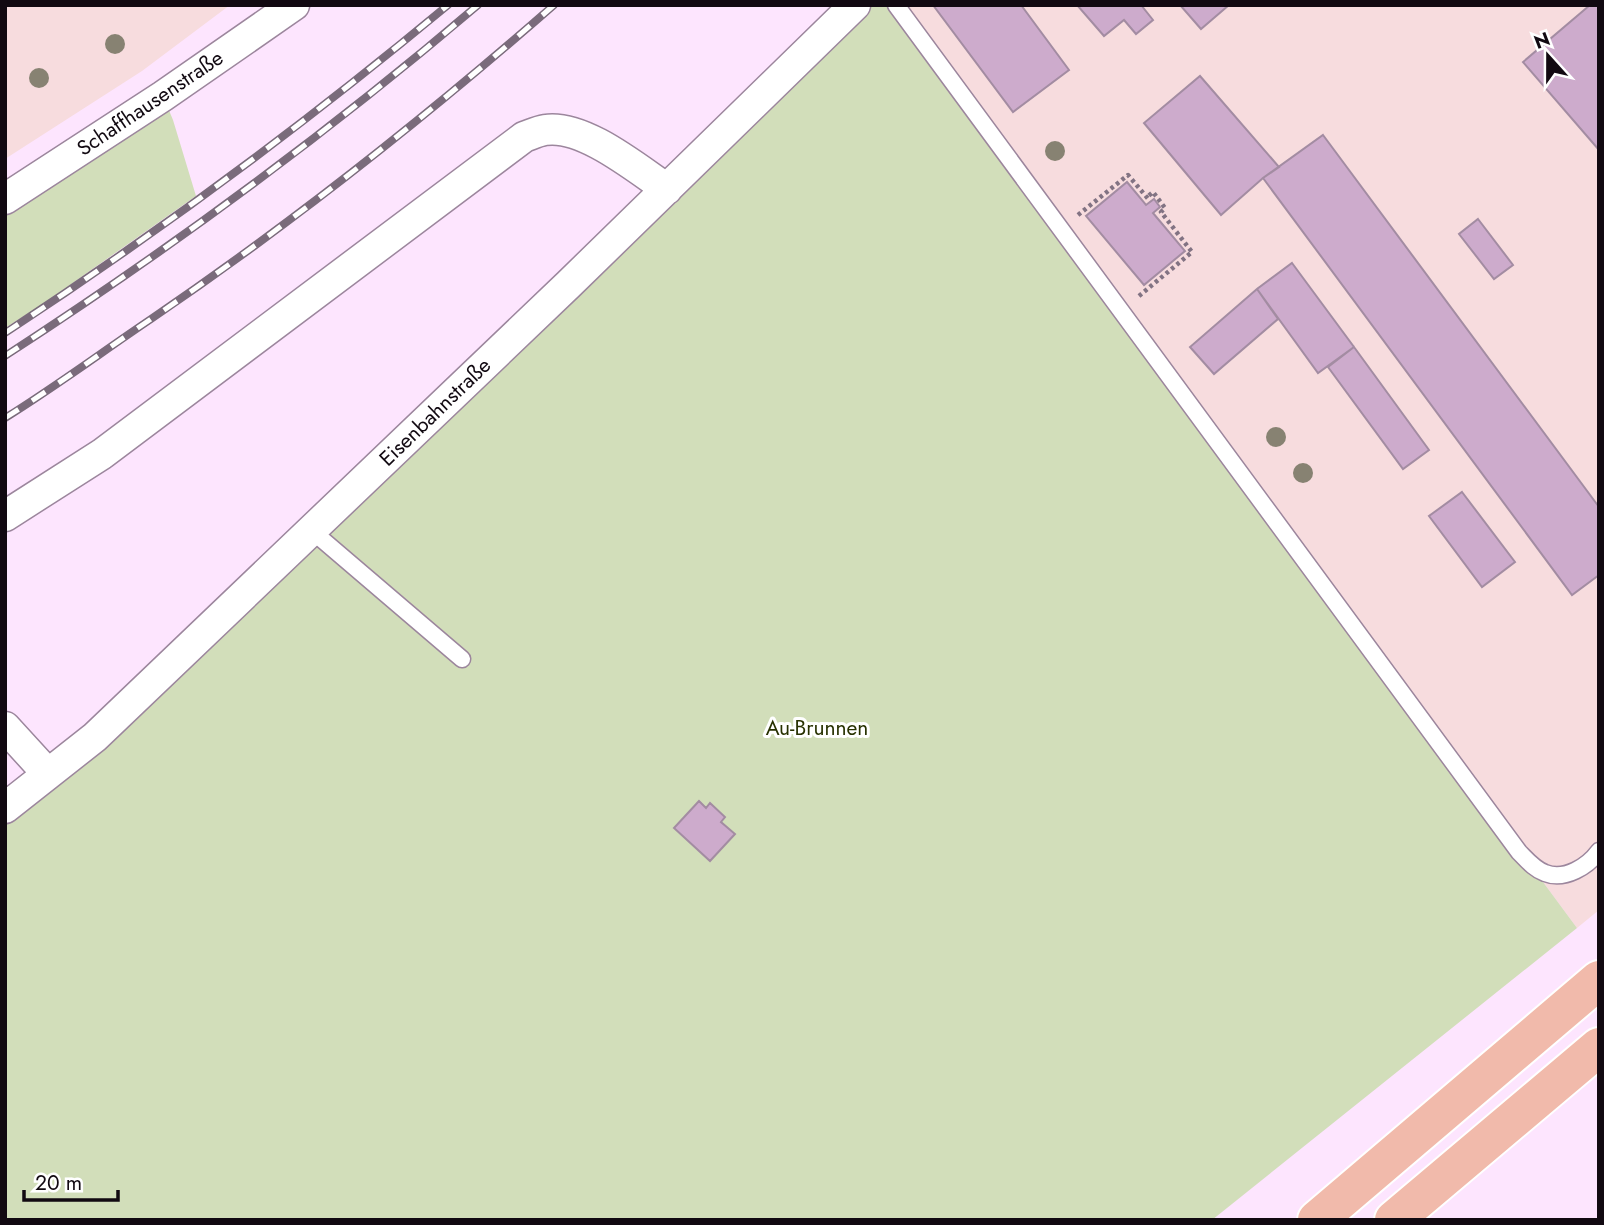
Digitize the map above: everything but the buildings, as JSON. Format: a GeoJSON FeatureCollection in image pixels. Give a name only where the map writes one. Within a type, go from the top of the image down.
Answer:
{"type":"FeatureCollection","features":[{"type":"Feature","properties":{"kind":"highway"},"geometry":{"type":"LineString","coordinates":[[1317,1220],[1599,980]]}},
{"type":"Feature","properties":{"kind":"highway"},"geometry":{"type":"LineString","coordinates":[[1394,1220],[1599,1047]]}},
{"type":"Feature","properties":{"kind":"street","name":"Schaffhausenstraße"},"geometry":{"type":"LineString","coordinates":[[5,199],[163,96],[294,5]]}},
{"type":"Feature","properties":{"kind":"street","name":"Eisenbahnstraße"},"geometry":{"type":"LineString","coordinates":[[5,808],[95,737],[667,189],[855,5]]}},
{"type":"Feature","properties":{"kind":"street"},"geometry":{"type":"LineString","coordinates":[[5,516],[102,454],[524,137],[543,130],[574,132],[602,146],[667,189]]}},
{"type":"Feature","properties":{"kind":"street"},"geometry":{"type":"LineString","coordinates":[[5,727],[48,774]]}},
{"type":"Feature","properties":{"kind":"lane"},"geometry":{"type":"LineString","coordinates":[[896,5],[1519,852],[1530,864],[1555,876],[1574,871],[1591,862],[1599,850]]}},
{"type":"Feature","properties":{"kind":"lane"},"geometry":{"type":"LineString","coordinates":[[311,530],[462,659]]}},
{"type":"Feature","properties":{"kind":"path"},"geometry":{"type":"LineString","coordinates":[[1061,229],[1128,175],[1149,199],[1153,192],[1165,208],[1161,212],[1192,252],[1121,311]]}},
{"type":"Feature","properties":{"kind":"shaded area"},"geometry":{"type":"Polygon","coordinates":[[[5,5],[230,5],[142,71],[5,159],[5,5]]]}},
{"type":"Feature","properties":{"kind":"shaded area"},"geometry":{"type":"Polygon","coordinates":[[[896,5],[1599,5],[1599,910],[1577,928],[896,5]]]}},
{"type":"Feature","properties":{"kind":"green space","name":"Au-Brunnen"},"geometry":{"type":"Polygon","coordinates":[[[855,5],[896,5],[1577,928],[1212,1220],[5,1220],[5,808],[855,5]]]}},
{"type":"Feature","properties":{"kind":"green space"},"geometry":{"type":"Polygon","coordinates":[[[163,96],[196,196],[5,328],[5,199],[163,96]]]}},
{"type":"Feature","properties":{"kind":"railway"},"geometry":{"type":"LineString","coordinates":[[5,333],[119,256],[231,175],[341,92],[448,5]]}},
{"type":"Feature","properties":{"kind":"railway"},"geometry":{"type":"LineString","coordinates":[[5,356],[188,232],[364,99],[478,5]]}},
{"type":"Feature","properties":{"kind":"railway"},"geometry":{"type":"LineString","coordinates":[[5,418],[204,283],[307,207],[457,88],[554,5]]}}]}
